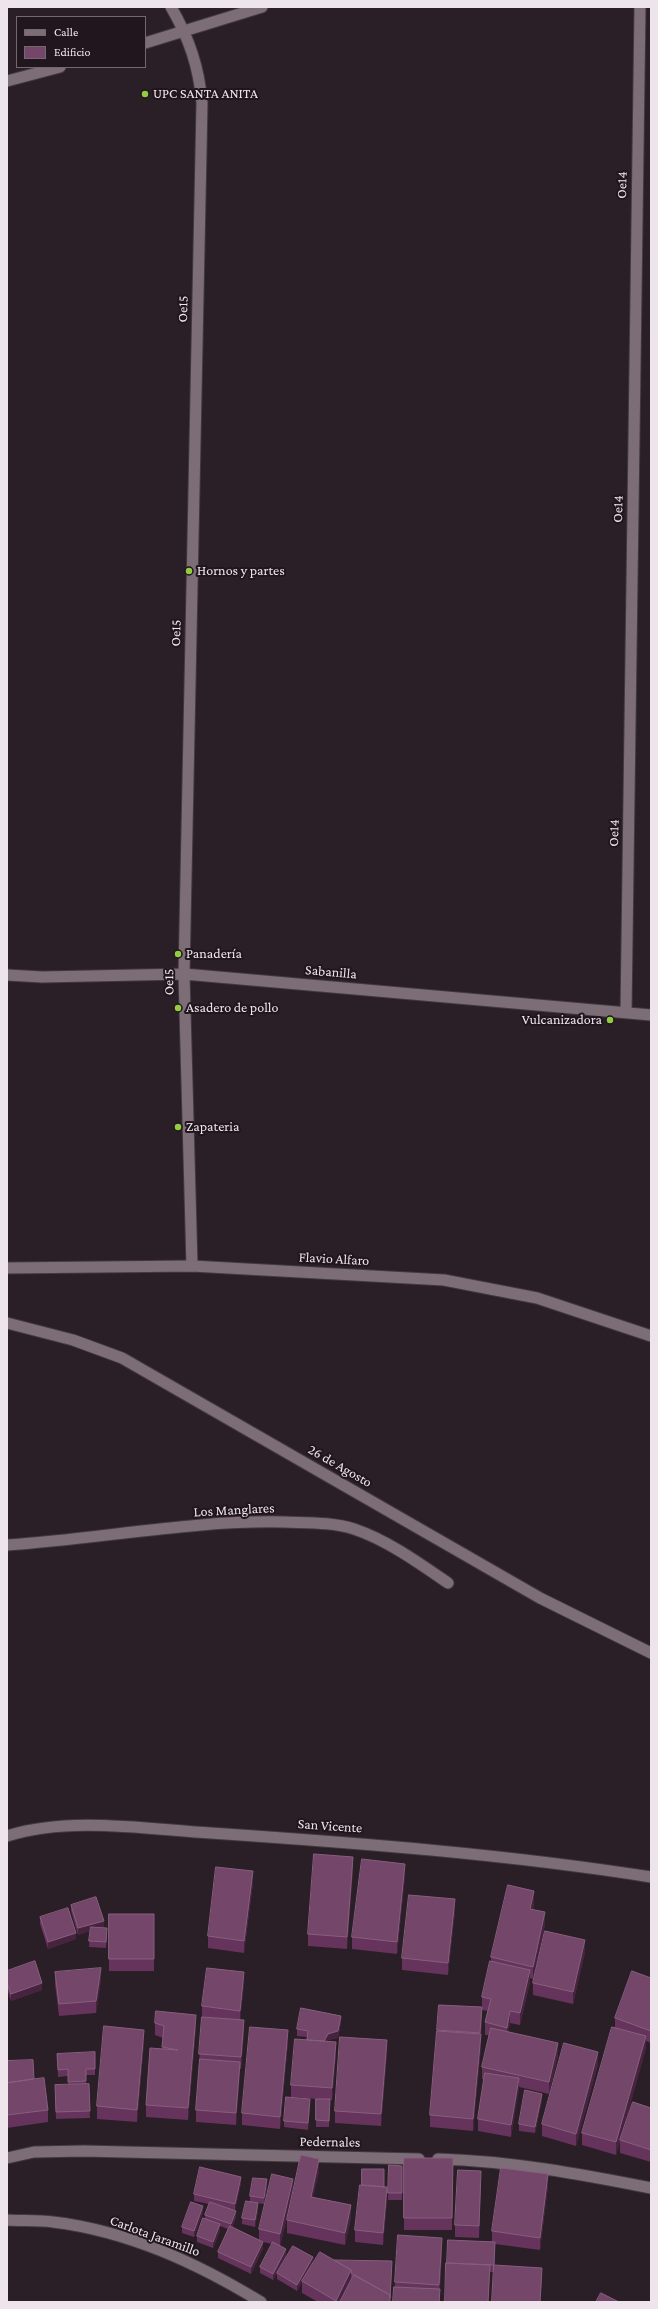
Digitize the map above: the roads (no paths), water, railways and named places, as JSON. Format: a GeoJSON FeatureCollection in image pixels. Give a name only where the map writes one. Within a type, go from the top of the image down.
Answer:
{"type":"FeatureCollection","features":[{"type":"Feature","properties":{"kind":"street","name":"Oe15"},"geometry":{"type":"LineString","coordinates":[[171,7],[185,31],[200,78],[202,103],[184,974],[192,1266]]}},
{"type":"Feature","properties":{"kind":"street"},"geometry":{"type":"LineString","coordinates":[[146,43],[262,7]]}},
{"type":"Feature","properties":{"kind":"street","name":"Oe14"},"geometry":{"type":"LineString","coordinates":[[626,1012],[640,7]]}},
{"type":"Feature","properties":{"kind":"street"},"geometry":{"type":"LineString","coordinates":[[7,81],[56,68]]}},
{"type":"Feature","properties":{"kind":"street","name":"Sabanilla"},"geometry":{"type":"LineString","coordinates":[[7,975],[184,974],[651,1015]]}},
{"type":"Feature","properties":{"kind":"street","name":"Flavio Alfaro"},"geometry":{"type":"LineString","coordinates":[[7,1268],[192,1266],[444,1280],[537,1298],[651,1336]]}},
{"type":"Feature","properties":{"kind":"street","name":"26 de Agosto"},"geometry":{"type":"LineString","coordinates":[[7,1323],[73,1340],[122,1358],[540,1598],[651,1653]]}},
{"type":"Feature","properties":{"kind":"street","name":"Los Manglares"},"geometry":{"type":"LineString","coordinates":[[7,1545],[247,1522],[316,1523],[352,1528],[371,1536],[448,1583]]}},
{"type":"Feature","properties":{"kind":"street","name":"San Vicente"},"geometry":{"type":"LineString","coordinates":[[7,1836],[36,1829],[83,1825],[344,1842],[476,1854],[651,1877]]}},
{"type":"Feature","properties":{"kind":"street","name":"Pedernales"},"geometry":{"type":"LineString","coordinates":[[7,2158],[34,2152],[84,2151],[470,2160],[541,2167],[651,2188]]}},
{"type":"Feature","properties":{"kind":"street","name":"Carlota Jaramillo"},"geometry":{"type":"LineString","coordinates":[[7,2220],[52,2222],[113,2234],[178,2258],[230,2283],[261,2302]]}},
{"type":"Feature","properties":{"kind":"place","name":"UPC SANTA ANITA"},"geometry":{"type":"Point","coordinates":[145,94]}},
{"type":"Feature","properties":{"kind":"place","name":"Hornos y partes"},"geometry":{"type":"Point","coordinates":[189,571]}},
{"type":"Feature","properties":{"kind":"place","name":"Panadería"},"geometry":{"type":"Point","coordinates":[178,954]}},
{"type":"Feature","properties":{"kind":"place","name":"Asadero de pollo"},"geometry":{"type":"Point","coordinates":[178,1008]}},
{"type":"Feature","properties":{"kind":"place","name":"Vulcanizadora"},"geometry":{"type":"Point","coordinates":[610,1020]}},
{"type":"Feature","properties":{"kind":"place","name":"Zapateria"},"geometry":{"type":"Point","coordinates":[178,1127]}}]}
